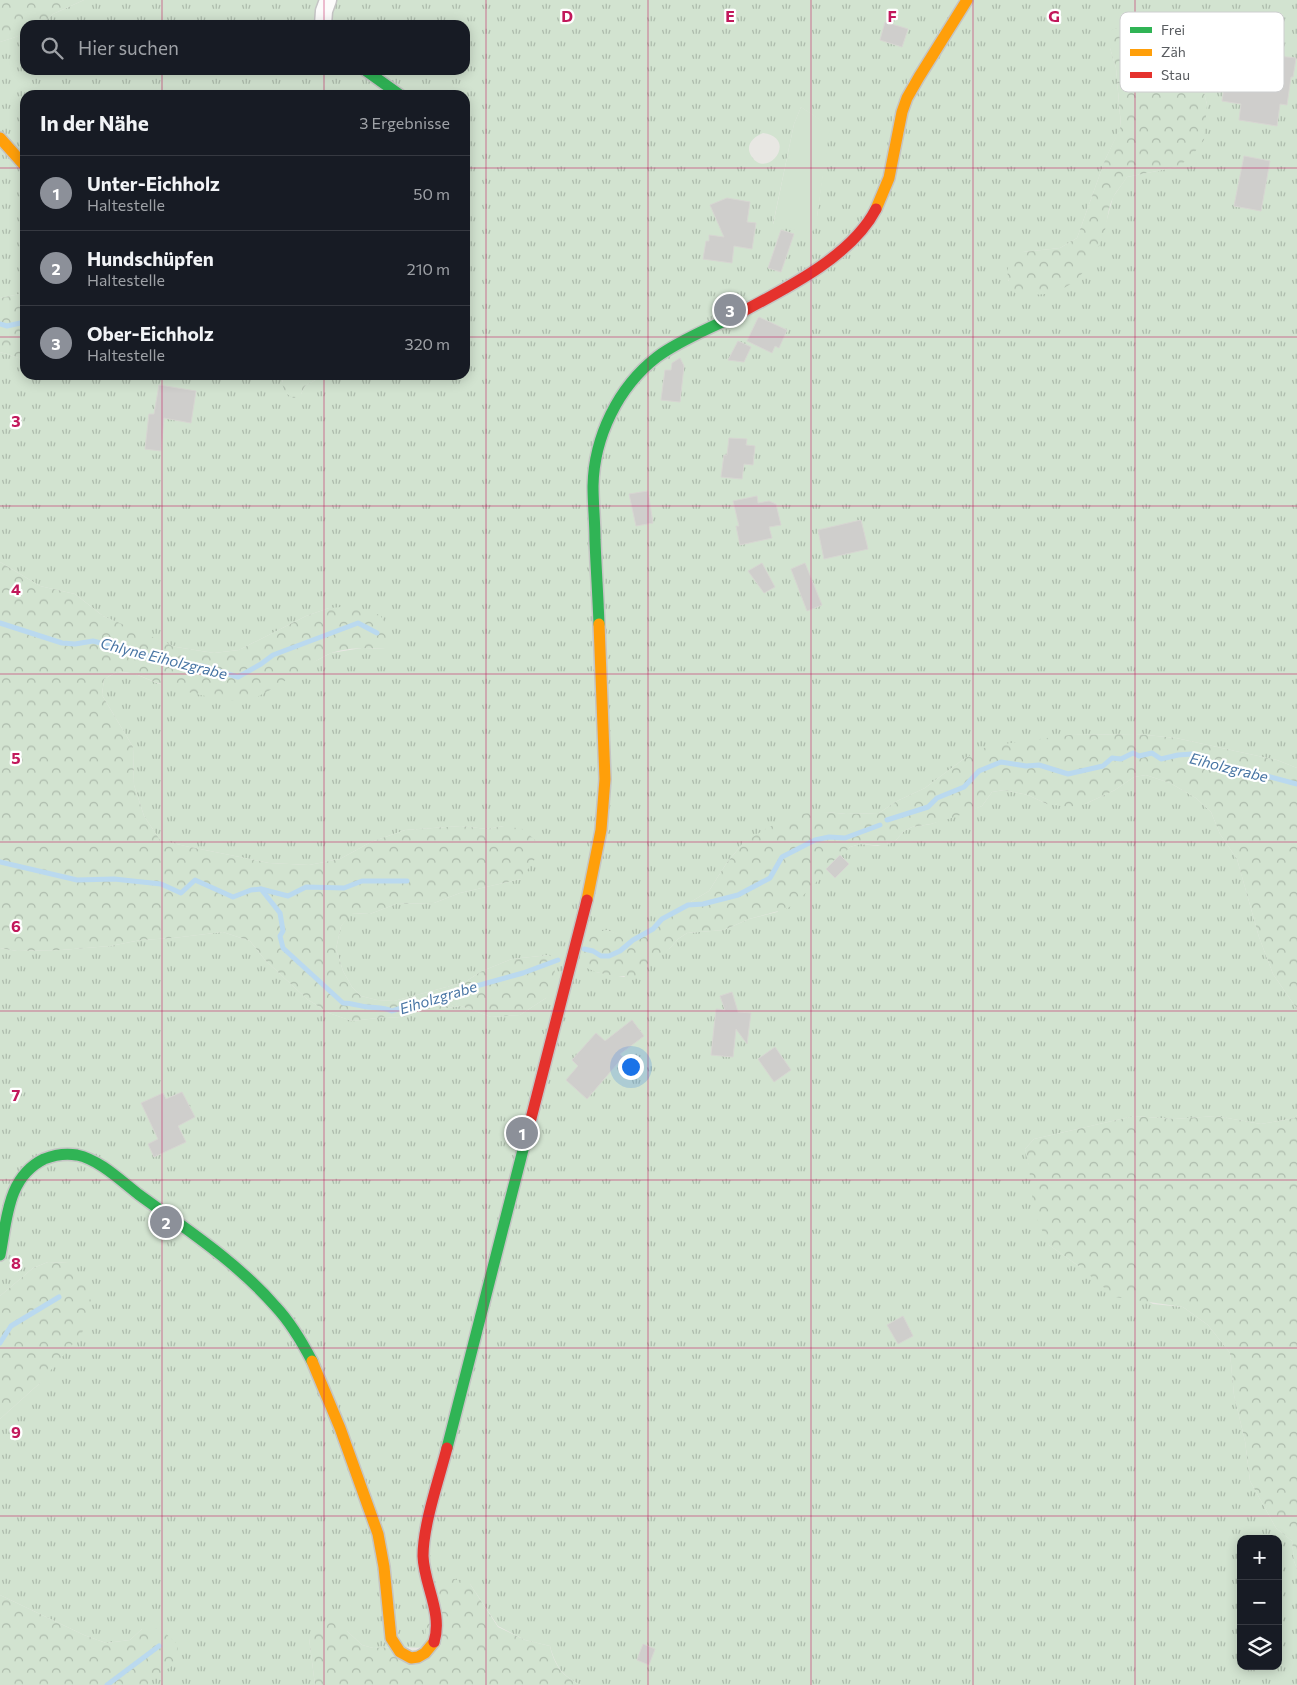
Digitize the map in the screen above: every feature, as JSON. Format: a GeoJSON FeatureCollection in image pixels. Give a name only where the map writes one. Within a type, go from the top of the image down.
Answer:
{"type":"FeatureCollection","features":[{"type":"Feature","properties":{"kind":"street"},"geometry":{"type":"LineString","coordinates":[[323,20],[328,0]]}},
{"type":"Feature","properties":{"kind":"street"},"geometry":{"type":"LineString","coordinates":[[0,1255],[11,1197],[24,1173],[35,1164],[48,1158],[63,1154],[77,1155],[105,1168],[211,1247],[250,1282],[274,1305],[299,1338],[330,1402],[366,1498],[380,1543],[391,1638],[395,1647],[402,1654],[409,1657],[425,1654],[432,1648],[436,1642],[437,1630],[436,1612],[424,1565],[428,1522],[584,914],[602,827],[605,779],[593,484],[599,441],[618,398],[646,365],[671,348],[750,308],[836,257],[868,224],[884,195],[890,178],[902,115],[909,94],[967,0]]}},
{"type":"Feature","properties":{"kind":"street"},"geometry":{"type":"LineString","coordinates":[[372,75],[395,90]]}},
{"type":"Feature","properties":{"kind":"street"},"geometry":{"type":"LineString","coordinates":[[0,138],[20,160]]}},
{"type":"Feature","properties":{"kind":"green space"},"geometry":{"type":"Polygon","coordinates":[[[0,0],[84,0],[53,14],[46,20],[20,20],[20,36],[0,42],[0,0]]]}},
{"type":"Feature","properties":{"kind":"green space"},"geometry":{"type":"Polygon","coordinates":[[[84,0],[1297,0],[1297,768],[1277,760],[1176,738],[1136,734],[1069,735],[965,758],[925,788],[897,801],[879,813],[846,814],[826,812],[743,843],[726,864],[709,891],[662,919],[653,929],[633,940],[606,930],[596,972],[624,977],[670,948],[687,933],[724,930],[749,919],[777,912],[850,847],[860,844],[878,846],[896,840],[904,831],[912,827],[931,824],[982,806],[992,792],[1004,790],[1028,795],[1047,804],[1085,804],[1115,790],[1134,777],[1146,775],[1170,783],[1196,798],[1211,812],[1220,834],[1237,859],[1259,937],[1273,974],[1297,1009],[1297,1115],[1295,1118],[1261,1124],[1216,1116],[1174,1119],[1134,1116],[1034,1139],[1025,1149],[1049,1245],[1080,1267],[1153,1304],[1183,1307],[1208,1325],[1230,1353],[1234,1395],[1245,1441],[1250,1481],[1276,1528],[1292,1541],[1294,1561],[1297,1569],[1297,1685],[581,1685],[569,1678],[561,1670],[554,1659],[550,1646],[525,1640],[498,1626],[470,1584],[432,1648],[373,1648],[362,1645],[347,1631],[309,1638],[315,1685],[148,1685],[142,1629],[130,1640],[106,1643],[84,1635],[0,1595],[0,1419],[40,1383],[68,1263],[48,1262],[33,1268],[0,1296],[0,948],[17,951],[61,950],[223,932],[250,941],[265,960],[307,999],[329,1013],[352,1021],[386,1017],[401,1018],[426,1007],[441,1009],[461,1006],[491,1017],[520,1015],[546,998],[549,955],[512,959],[482,971],[465,982],[394,1001],[377,1000],[361,996],[352,987],[343,971],[336,949],[341,926],[351,913],[370,914],[396,904],[434,903],[460,893],[521,879],[504,826],[487,829],[461,826],[405,830],[371,842],[340,859],[309,865],[269,863],[160,840],[144,816],[134,785],[133,747],[102,695],[104,679],[117,672],[133,673],[159,684],[304,667],[331,653],[362,648],[386,649],[329,608],[306,616],[239,650],[214,653],[176,647],[138,632],[103,616],[75,594],[40,586],[0,562],[0,352],[20,358],[20,380],[282,380],[282,382],[301,394],[305,386],[315,380],[470,380],[470,90],[20,90],[20,294],[0,298],[0,42],[20,36],[20,75],[470,75],[470,20],[46,20],[53,14],[84,0]],[[1120,12],[1120,47],[1110,48],[1116,68],[1121,127],[1105,160],[1077,238],[1060,248],[1023,252],[1008,281],[1104,230],[1113,197],[1127,177],[1177,167],[1207,105],[1204,92],[1284,92],[1284,12],[1120,12]],[[801,107],[794,124],[773,224],[817,217],[829,126],[801,107]],[[763,133],[751,142],[749,146],[750,153],[759,163],[766,164],[777,156],[780,149],[779,142],[774,136],[763,133]]]}},
{"type":"Feature","properties":{"kind":"green space"},"geometry":{"type":"Polygon","coordinates":[[[1120,27],[1120,92],[1204,92],[1207,105],[1204,140],[1190,158],[1177,167],[1127,177],[1112,200],[1099,246],[1083,273],[1073,282],[1062,289],[1048,293],[1033,295],[1015,293],[1008,275],[1011,256],[1023,252],[1060,248],[1077,238],[1105,160],[1121,126],[1116,68],[1110,48],[1112,30],[1120,27]]]}},
{"type":"Feature","properties":{"kind":"green space"},"geometry":{"type":"Polygon","coordinates":[[[801,107],[830,126],[817,217],[812,233],[773,225],[794,124],[801,107]]]}},
{"type":"Feature","properties":{"kind":"green space"},"geometry":{"type":"Polygon","coordinates":[[[20,294],[20,358],[0,352],[0,298],[20,294]]]}},
{"type":"Feature","properties":{"kind":"green space"},"geometry":{"type":"Polygon","coordinates":[[[282,380],[315,380],[305,386],[301,394],[294,398],[287,394],[282,380]]]}},
{"type":"Feature","properties":{"kind":"green space"},"geometry":{"type":"Polygon","coordinates":[[[0,562],[40,586],[75,594],[103,616],[176,647],[214,653],[239,650],[306,616],[329,608],[354,606],[380,615],[393,635],[386,649],[350,649],[329,654],[251,700],[222,699],[202,695],[161,684],[129,672],[118,672],[104,679],[102,695],[133,747],[134,785],[144,816],[160,840],[269,863],[309,865],[340,859],[371,842],[405,830],[461,826],[487,829],[504,826],[523,829],[537,842],[535,859],[521,879],[460,893],[434,903],[396,904],[370,914],[352,913],[341,926],[336,949],[343,971],[352,987],[361,996],[377,1000],[394,1001],[465,982],[482,971],[512,959],[549,955],[556,961],[553,986],[546,998],[520,1015],[491,1017],[461,1006],[440,1009],[426,1007],[401,1018],[386,1017],[352,1021],[329,1013],[307,999],[265,960],[250,941],[223,932],[61,950],[17,951],[0,948],[0,562]]]}},
{"type":"Feature","properties":{"kind":"green space"},"geometry":{"type":"Polygon","coordinates":[[[1136,734],[1176,738],[1277,760],[1297,768],[1297,1009],[1273,974],[1259,937],[1237,859],[1220,834],[1211,812],[1196,798],[1170,783],[1146,775],[1134,777],[1115,790],[1085,804],[1069,807],[1047,804],[1028,795],[1004,790],[992,792],[982,806],[955,817],[912,827],[886,846],[860,844],[850,847],[796,903],[786,909],[749,919],[724,930],[687,933],[636,976],[614,976],[596,972],[582,966],[577,938],[606,930],[633,939],[653,929],[662,919],[709,891],[726,864],[743,843],[767,828],[797,814],[826,812],[846,814],[879,813],[897,801],[925,788],[965,758],[988,746],[1069,735],[1136,734]]]}},
{"type":"Feature","properties":{"kind":"green space"},"geometry":{"type":"Polygon","coordinates":[[[1297,1115],[1297,1569],[1294,1561],[1292,1541],[1276,1528],[1250,1481],[1245,1441],[1234,1395],[1230,1353],[1208,1325],[1183,1307],[1115,1297],[1080,1267],[1049,1245],[1034,1213],[1025,1149],[1034,1139],[1134,1116],[1174,1119],[1216,1116],[1261,1124],[1295,1118],[1297,1115]]]}},
{"type":"Feature","properties":{"kind":"green space"},"geometry":{"type":"Polygon","coordinates":[[[48,1262],[68,1263],[82,1277],[92,1304],[82,1333],[40,1383],[0,1419],[0,1296],[33,1268],[48,1262]]]}},
{"type":"Feature","properties":{"kind":"green space"},"geometry":{"type":"Polygon","coordinates":[[[454,1579],[470,1584],[498,1627],[525,1640],[550,1646],[560,1670],[581,1685],[315,1685],[309,1638],[317,1625],[333,1621],[362,1645],[373,1648],[395,1647],[425,1654],[428,1582],[454,1579]]]}},
{"type":"Feature","properties":{"kind":"green space"},"geometry":{"type":"Polygon","coordinates":[[[0,1595],[84,1635],[106,1643],[130,1640],[142,1629],[160,1628],[178,1645],[176,1663],[157,1676],[148,1678],[148,1685],[0,1685],[0,1595]]]}},
{"type":"Feature","properties":{"kind":"building"},"geometry":{"type":"Polygon","coordinates":[[[885,22],[908,29],[902,47],[880,40],[885,22]]]}},
{"type":"Feature","properties":{"kind":"building"},"geometry":{"type":"Polygon","coordinates":[[[1284,57],[1296,58],[1287,105],[1280,104],[1277,126],[1239,120],[1241,104],[1222,101],[1223,92],[1284,92],[1284,57]]]}},
{"type":"Feature","properties":{"kind":"building"},"geometry":{"type":"Polygon","coordinates":[[[1244,156],[1270,161],[1261,211],[1234,206],[1244,156]]]}},
{"type":"Feature","properties":{"kind":"building"},"geometry":{"type":"Polygon","coordinates":[[[727,198],[750,202],[747,222],[756,223],[752,249],[734,246],[732,263],[703,259],[709,235],[724,237],[710,205],[727,198]]]}},
{"type":"Feature","properties":{"kind":"building"},"geometry":{"type":"Polygon","coordinates":[[[781,230],[794,234],[781,272],[768,268],[781,230]]]}},
{"type":"Feature","properties":{"kind":"building"},"geometry":{"type":"Polygon","coordinates":[[[759,317],[787,330],[779,348],[775,346],[772,353],[747,341],[759,317]]]}},
{"type":"Feature","properties":{"kind":"building"},"geometry":{"type":"Polygon","coordinates":[[[738,341],[751,347],[744,362],[728,360],[738,341]]]}},
{"type":"Feature","properties":{"kind":"building"},"geometry":{"type":"Polygon","coordinates":[[[680,358],[684,366],[680,402],[661,400],[665,370],[671,370],[672,363],[680,358]]]}},
{"type":"Feature","properties":{"kind":"building"},"geometry":{"type":"Polygon","coordinates":[[[159,385],[196,391],[191,423],[164,418],[161,451],[145,449],[149,414],[154,414],[159,385]]]}},
{"type":"Feature","properties":{"kind":"building"},"geometry":{"type":"Polygon","coordinates":[[[729,438],[747,439],[746,445],[755,446],[753,465],[744,464],[742,479],[721,477],[729,438]]]}},
{"type":"Feature","properties":{"kind":"building"},"geometry":{"type":"Polygon","coordinates":[[[648,491],[653,523],[636,526],[629,494],[648,491]]]}},
{"type":"Feature","properties":{"kind":"building"},"geometry":{"type":"Polygon","coordinates":[[[757,496],[758,503],[769,501],[776,504],[781,525],[769,527],[772,538],[740,545],[736,526],[739,526],[733,501],[757,496]]]}},
{"type":"Feature","properties":{"kind":"building"},"geometry":{"type":"Polygon","coordinates":[[[861,520],[868,549],[824,559],[818,530],[861,520]]]}},
{"type":"Feature","properties":{"kind":"building"},"geometry":{"type":"Polygon","coordinates":[[[762,563],[775,587],[764,593],[748,571],[762,563]]]}},
{"type":"Feature","properties":{"kind":"building"},"geometry":{"type":"Polygon","coordinates":[[[805,563],[822,605],[807,611],[791,569],[805,563]]]}},
{"type":"Feature","properties":{"kind":"building"},"geometry":{"type":"Polygon","coordinates":[[[840,855],[849,864],[835,878],[826,869],[840,855]]]}},
{"type":"Feature","properties":{"kind":"building"},"geometry":{"type":"Polygon","coordinates":[[[732,992],[738,1012],[751,1013],[747,1044],[736,1029],[733,1057],[711,1055],[716,1009],[725,1010],[720,996],[732,992]]]}},
{"type":"Feature","properties":{"kind":"building"},"geometry":{"type":"Polygon","coordinates":[[[632,1020],[644,1036],[620,1054],[623,1057],[587,1099],[566,1080],[578,1066],[572,1060],[596,1033],[605,1041],[632,1020]]]}},
{"type":"Feature","properties":{"kind":"building"},"geometry":{"type":"Polygon","coordinates":[[[775,1047],[791,1070],[774,1082],[758,1059],[775,1047]]]}},
{"type":"Feature","properties":{"kind":"building"},"geometry":{"type":"Polygon","coordinates":[[[182,1092],[195,1117],[178,1126],[186,1142],[154,1157],[148,1144],[158,1139],[141,1103],[163,1093],[166,1099],[182,1092]]]}},
{"type":"Feature","properties":{"kind":"building"},"geometry":{"type":"Polygon","coordinates":[[[903,1316],[913,1336],[898,1344],[887,1325],[903,1316]]]}},
{"type":"Feature","properties":{"kind":"building"},"geometry":{"type":"Polygon","coordinates":[[[643,1644],[655,1649],[649,1665],[637,1660],[643,1644]]]}},
{"type":"Feature","properties":{"kind":"waterway"},"geometry":{"type":"LineString","coordinates":[[0,324],[7,326],[20,323]]}},
{"type":"Feature","properties":{"kind":"waterway","name":"Chlyne Eiholzgrabe"},"geometry":{"type":"LineString","coordinates":[[0,623],[62,643],[75,644],[93,641],[165,661],[202,666],[238,677],[273,655],[358,623],[377,633]]}},
{"type":"Feature","properties":{"kind":"waterway","name":"Eiholzgrabe"},"geometry":{"type":"LineString","coordinates":[[887,820],[928,807],[937,798],[964,787],[979,771],[1001,762],[1026,766],[1039,765],[1068,774],[1103,766],[1112,758],[1121,759],[1133,753],[1139,756],[1152,753],[1161,759],[1192,754],[1218,766],[1241,769],[1252,774],[1297,784]]}},
{"type":"Feature","properties":{"kind":"waterway","name":"Eiholzgrabe"},"geometry":{"type":"LineString","coordinates":[[584,949],[593,951],[601,956],[609,956],[653,929],[662,919],[688,905],[703,904],[738,895],[770,878],[782,857],[815,840],[829,837],[845,838],[880,825]]}},
{"type":"Feature","properties":{"kind":"waterway","name":"Eiholzgrabe"},"geometry":{"type":"LineString","coordinates":[[0,862],[77,880],[114,879],[161,884],[181,893],[195,880],[233,897],[251,890],[261,889],[280,913],[283,931],[280,936],[283,948],[343,1003],[383,1008],[392,1011],[523,973],[558,960]]}},
{"type":"Feature","properties":{"kind":"waterway","name":"Eiholzgrabe"},"geometry":{"type":"LineString","coordinates":[[261,889],[288,896],[306,887],[344,888],[362,881],[407,881]]}},
{"type":"Feature","properties":{"kind":"waterway"},"geometry":{"type":"LineString","coordinates":[[0,1343],[11,1326],[59,1297]]}},
{"type":"Feature","properties":{"kind":"waterway"},"geometry":{"type":"LineString","coordinates":[[107,1685],[159,1646]]}},
{"type":"Feature","properties":{"kind":"traffic: fast"},"geometry":{"type":"LineString","coordinates":[[372,75],[393,90]]}},
{"type":"Feature","properties":{"kind":"traffic: fast"},"geometry":{"type":"LineString","coordinates":[[599,624],[593,486],[594,468],[603,432],[620,398],[643,369],[666,351],[734,316]]}},
{"type":"Feature","properties":{"kind":"traffic: fast"},"geometry":{"type":"LineString","coordinates":[[447,1448],[525,1142]]}},
{"type":"Feature","properties":{"kind":"traffic: fast"},"geometry":{"type":"LineString","coordinates":[[0,1255],[7,1214],[22,1177],[44,1159],[60,1155],[77,1155],[94,1161],[109,1171],[245,1275],[287,1320],[312,1361]]}},
{"type":"Feature","properties":{"kind":"traffic: slow"},"geometry":{"type":"LineString","coordinates":[[876,209],[889,178],[902,112],[907,98],[967,0]]}},
{"type":"Feature","properties":{"kind":"traffic: slow"},"geometry":{"type":"LineString","coordinates":[[0,138],[20,160]]}},
{"type":"Feature","properties":{"kind":"traffic: slow"},"geometry":{"type":"LineString","coordinates":[[587,900],[601,830],[605,779],[599,624]]}},
{"type":"Feature","properties":{"kind":"traffic: slow"},"geometry":{"type":"LineString","coordinates":[[312,1361],[340,1428],[378,1534],[384,1567],[391,1638],[400,1652],[411,1658],[425,1653],[434,1642]]}},
{"type":"Feature","properties":{"kind":"traffic: jam"},"geometry":{"type":"LineString","coordinates":[[734,316],[793,284],[832,258],[865,227],[876,209]]}},
{"type":"Feature","properties":{"kind":"traffic: jam"},"geometry":{"type":"LineString","coordinates":[[525,1142],[587,900]]}},
{"type":"Feature","properties":{"kind":"traffic: jam"},"geometry":{"type":"LineString","coordinates":[[434,1642],[436,1631],[435,1610],[426,1578],[423,1556],[428,1516],[447,1448]]}},
{"type":"Feature","properties":{"kind":"place","name":"Ober-Eichholz"},"geometry":{"type":"Point","coordinates":[730,310]}},
{"type":"Feature","properties":{"kind":"place","name":"Unter-Eichholz"},"geometry":{"type":"Point","coordinates":[522,1133]}},
{"type":"Feature","properties":{"kind":"place","name":"Hundschüpfen"},"geometry":{"type":"Point","coordinates":[166,1222]}}]}
